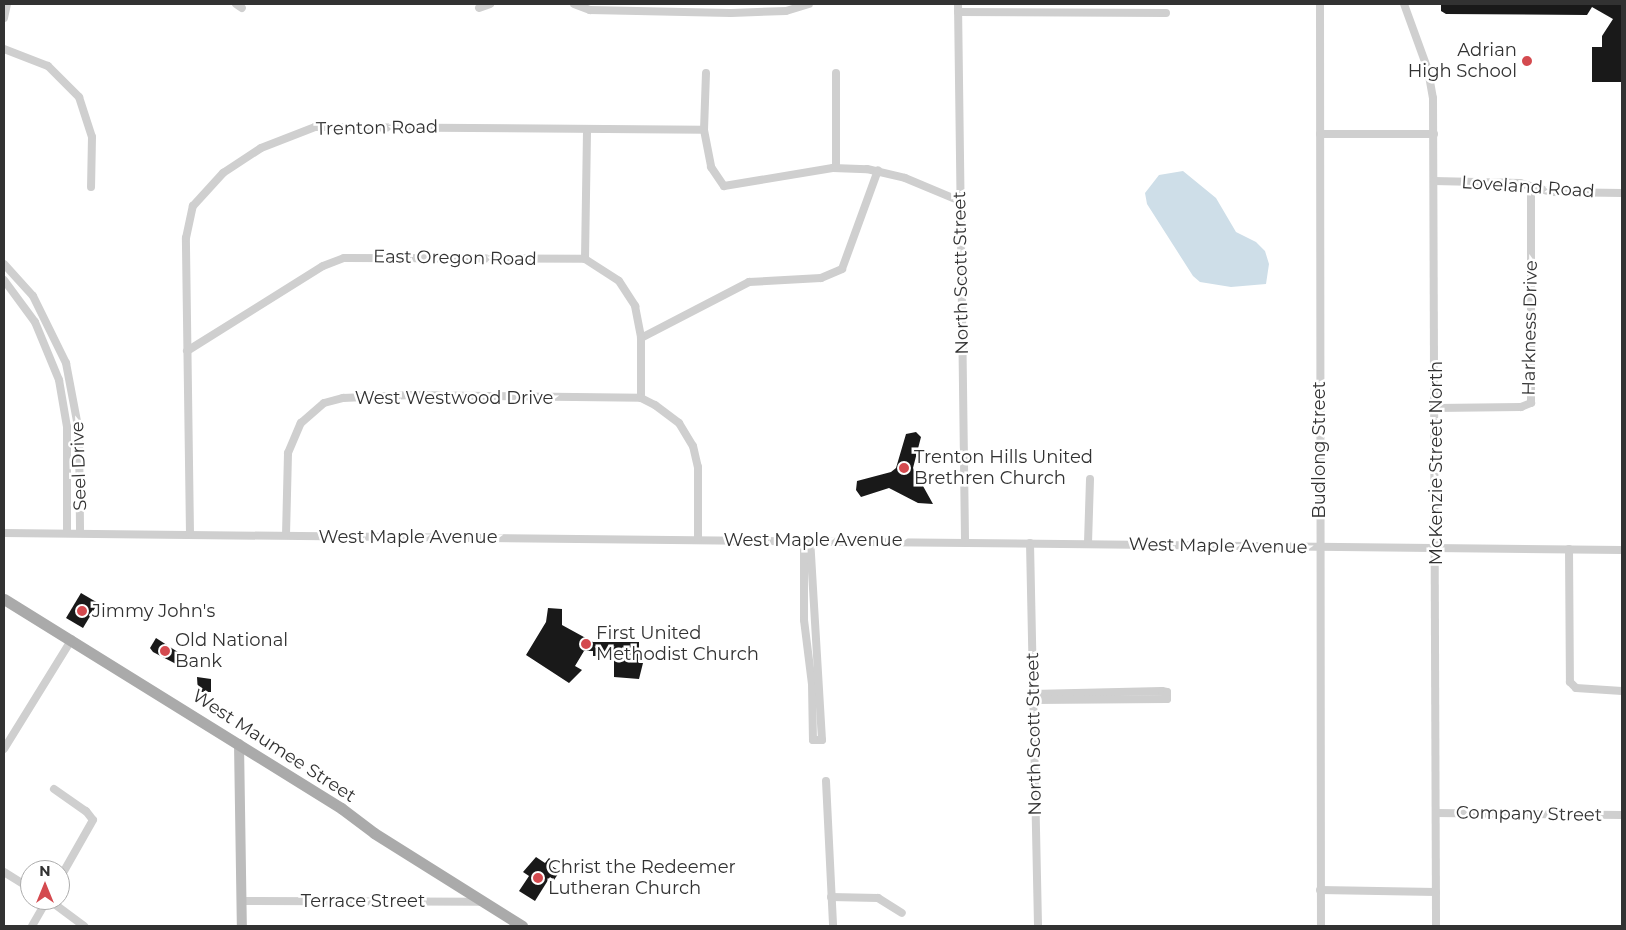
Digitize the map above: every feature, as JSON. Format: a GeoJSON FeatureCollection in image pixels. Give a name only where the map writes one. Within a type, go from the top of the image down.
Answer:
{"type":"FeatureCollection","features":[{"type":"Feature","properties":{"kind":"main road","name":"West Maumee Street"},"geometry":{"type":"LineString","coordinates":[[4,599],[72,639],[239,744],[522,926]]}},
{"type":"Feature","properties":{"kind":"street"},"geometry":{"type":"LineString","coordinates":[[4,18],[7,4]]}},
{"type":"Feature","properties":{"kind":"street"},"geometry":{"type":"LineString","coordinates":[[479,8],[490,4]]}},
{"type":"Feature","properties":{"kind":"street"},"geometry":{"type":"LineString","coordinates":[[574,4],[590,10],[730,12],[786,11],[809,4]]}},
{"type":"Feature","properties":{"kind":"street","name":"Budlong Street"},"geometry":{"type":"LineString","coordinates":[[1320,4],[1321,926]]}},
{"type":"Feature","properties":{"kind":"street","name":"McKenzie Street North"},"geometry":{"type":"LineString","coordinates":[[1404,4],[1428,70],[1434,134],[1436,926]]}},
{"type":"Feature","properties":{"kind":"street"},"geometry":{"type":"LineString","coordinates":[[958,8],[1166,13]]}},
{"type":"Feature","properties":{"kind":"street","name":"North Scott Street"},"geometry":{"type":"LineString","coordinates":[[958,8],[965,541]]}},
{"type":"Feature","properties":{"kind":"street"},"geometry":{"type":"LineString","coordinates":[[4,49],[48,66],[79,97],[92,137],[90,187]]}},
{"type":"Feature","properties":{"kind":"street"},"geometry":{"type":"LineString","coordinates":[[706,73],[704,130],[711,167],[716,180],[724,186],[836,168],[878,170],[960,201]]}},
{"type":"Feature","properties":{"kind":"street"},"geometry":{"type":"LineString","coordinates":[[836,74],[836,168]]}},
{"type":"Feature","properties":{"kind":"street","name":"Trenton Road"},"geometry":{"type":"LineString","coordinates":[[190,534],[186,238],[193,206],[222,173],[261,148],[315,127],[704,130]]}},
{"type":"Feature","properties":{"kind":"street"},"geometry":{"type":"LineString","coordinates":[[587,129],[585,259],[610,274],[626,288],[638,316],[641,338],[641,398],[679,423],[694,446],[698,467],[698,540]]}},
{"type":"Feature","properties":{"kind":"street"},"geometry":{"type":"LineString","coordinates":[[1320,134],[1434,134]]}},
{"type":"Feature","properties":{"kind":"street"},"geometry":{"type":"LineString","coordinates":[[641,338],[749,282],[821,278],[842,269],[878,170]]}},
{"type":"Feature","properties":{"kind":"street","name":"Loveland Road"},"geometry":{"type":"LineString","coordinates":[[1434,181],[1520,184],[1531,188],[1622,193]]}},
{"type":"Feature","properties":{"kind":"street","name":"Harkness Drive"},"geometry":{"type":"LineString","coordinates":[[1436,408],[1521,408],[1531,403],[1531,188]]}},
{"type":"Feature","properties":{"kind":"street","name":"East Oregon Road"},"geometry":{"type":"LineString","coordinates":[[187,351],[323,266],[344,258],[585,259]]}},
{"type":"Feature","properties":{"kind":"street","name":"Seel Drive"},"geometry":{"type":"LineString","coordinates":[[4,264],[22,283],[48,320],[66,363],[80,432],[80,532]]}},
{"type":"Feature","properties":{"kind":"street","name":"Seel Drive"},"geometry":{"type":"LineString","coordinates":[[4,280],[45,340],[63,403],[67,427],[67,533]]}},
{"type":"Feature","properties":{"kind":"street"},"geometry":{"type":"LineString","coordinates":[[13,291],[22,283]]}},
{"type":"Feature","properties":{"kind":"street","name":"West Westwood Drive"},"geometry":{"type":"LineString","coordinates":[[286,536],[291,438],[306,417],[324,403],[343,398],[411,395],[641,398]]}},
{"type":"Feature","properties":{"kind":"street","name":"Seel Drive"},"geometry":{"type":"LineString","coordinates":[[63,403],[75,400]]}},
{"type":"Feature","properties":{"kind":"street"},"geometry":{"type":"LineString","coordinates":[[1088,543],[1090,479]]}},
{"type":"Feature","properties":{"kind":"street","name":"West Maple Avenue"},"geometry":{"type":"LineString","coordinates":[[4,533],[80,532],[286,536],[965,541],[1320,548],[1622,550]]}},
{"type":"Feature","properties":{"kind":"street"},"geometry":{"type":"LineString","coordinates":[[807,540],[813,619],[822,684],[822,740],[813,740],[812,684],[804,620],[807,540]]}},
{"type":"Feature","properties":{"kind":"street","name":"North Scott Street"},"geometry":{"type":"LineString","coordinates":[[1030,543],[1038,926]]}},
{"type":"Feature","properties":{"kind":"street"},"geometry":{"type":"LineString","coordinates":[[1569,549],[1570,682],[1576,688],[1622,691]]}},
{"type":"Feature","properties":{"kind":"street"},"geometry":{"type":"LineString","coordinates":[[804,620],[813,619]]}},
{"type":"Feature","properties":{"kind":"street"},"geometry":{"type":"LineString","coordinates":[[4,749],[72,639]]}},
{"type":"Feature","properties":{"kind":"street"},"geometry":{"type":"LineString","coordinates":[[812,684],[822,684]]}},
{"type":"Feature","properties":{"kind":"street"},"geometry":{"type":"LineString","coordinates":[[1115,691],[1115,702]]}},
{"type":"Feature","properties":{"kind":"street"},"geometry":{"type":"LineString","coordinates":[[1115,691],[1167,692],[1167,699],[1115,702],[1032,697],[1115,691]]}},
{"type":"Feature","properties":{"kind":"street"},"geometry":{"type":"LineString","coordinates":[[239,744],[242,926]]}},
{"type":"Feature","properties":{"kind":"street"},"geometry":{"type":"LineString","coordinates":[[826,781],[833,926]]}},
{"type":"Feature","properties":{"kind":"street"},"geometry":{"type":"LineString","coordinates":[[54,789],[93,820],[70,860]]}},
{"type":"Feature","properties":{"kind":"street","name":"Company Street"},"geometry":{"type":"LineString","coordinates":[[1436,813],[1622,815]]}},
{"type":"Feature","properties":{"kind":"street"},"geometry":{"type":"LineString","coordinates":[[4,872],[20,882]]}},
{"type":"Feature","properties":{"kind":"street"},"geometry":{"type":"LineString","coordinates":[[1320,890],[1436,892]]}},
{"type":"Feature","properties":{"kind":"street"},"geometry":{"type":"LineString","coordinates":[[831,896],[878,898],[902,913]]}},
{"type":"Feature","properties":{"kind":"street","name":"Terrace Street"},"geometry":{"type":"LineString","coordinates":[[242,901],[484,902]]}},
{"type":"Feature","properties":{"kind":"street"},"geometry":{"type":"LineString","coordinates":[[32,926],[42,910]]}},
{"type":"Feature","properties":{"kind":"street"},"geometry":{"type":"LineString","coordinates":[[62,910],[84,926]]}},
{"type":"Feature","properties":{"kind":"shaded area"},"geometry":{"type":"Polygon","coordinates":[[[1183,171],[1216,198],[1236,232],[1256,242],[1265,251],[1269,264],[1266,284],[1231,287],[1200,282],[1193,276],[1147,204],[1145,193],[1159,175],[1183,171]]]}},
{"type":"Feature","properties":{"kind":"building"},"geometry":{"type":"Polygon","coordinates":[[[1441,4],[1622,4],[1622,82],[1592,82],[1592,47],[1602,47],[1602,36],[1613,19],[1592,7],[1587,15],[1446,14],[1441,11],[1441,4]]]}},
{"type":"Feature","properties":{"kind":"building","name":"Trenton Hills United Brethren Church"},"geometry":{"type":"Polygon","coordinates":[[[916,432],[921,437],[913,468],[933,504],[918,503],[889,488],[861,497],[856,490],[857,481],[891,472],[896,468],[906,434],[916,432]]]}},
{"type":"Feature","properties":{"kind":"building","name":"Jimmy John's"},"geometry":{"type":"Polygon","coordinates":[[[81,593],[98,603],[83,628],[66,618],[81,593]]]}},
{"type":"Feature","properties":{"kind":"building","name":"First United Methodist Church"},"geometry":{"type":"Polygon","coordinates":[[[548,608],[562,609],[562,625],[593,642],[639,642],[639,663],[643,663],[639,679],[614,677],[614,656],[593,656],[593,651],[584,651],[575,666],[582,670],[569,683],[526,655],[546,622],[548,608]]]}},
{"type":"Feature","properties":{"kind":"building","name":"Old National Bank"},"geometry":{"type":"Polygon","coordinates":[[[156,638],[184,656],[178,665],[153,652],[150,648],[156,638]]]}},
{"type":"Feature","properties":{"kind":"building"},"geometry":{"type":"Polygon","coordinates":[[[197,677],[211,679],[211,692],[198,692],[197,677]]]}},
{"type":"Feature","properties":{"kind":"building","name":"Christ the Redeemer Lutheran Church"},"geometry":{"type":"Polygon","coordinates":[[[536,857],[545,863],[549,858],[553,861],[550,865],[560,871],[554,880],[550,877],[535,901],[519,891],[529,876],[523,872],[536,857]]]}},
{"type":"Feature","properties":{"kind":"place","name":"Adrian High School"},"geometry":{"type":"Point","coordinates":[1527,61]}},
{"type":"Feature","properties":{"kind":"place","name":"Trenton Hills United Brethren Church"},"geometry":{"type":"Point","coordinates":[904,468]}},
{"type":"Feature","properties":{"kind":"place","name":"Jimmy John's"},"geometry":{"type":"Point","coordinates":[82,611]}},
{"type":"Feature","properties":{"kind":"place","name":"First United Methodist Church"},"geometry":{"type":"Point","coordinates":[586,644]}},
{"type":"Feature","properties":{"kind":"place","name":"Old National Bank"},"geometry":{"type":"Point","coordinates":[165,651]}},
{"type":"Feature","properties":{"kind":"place","name":"Christ the Redeemer Lutheran Church"},"geometry":{"type":"Point","coordinates":[538,878]}}]}
